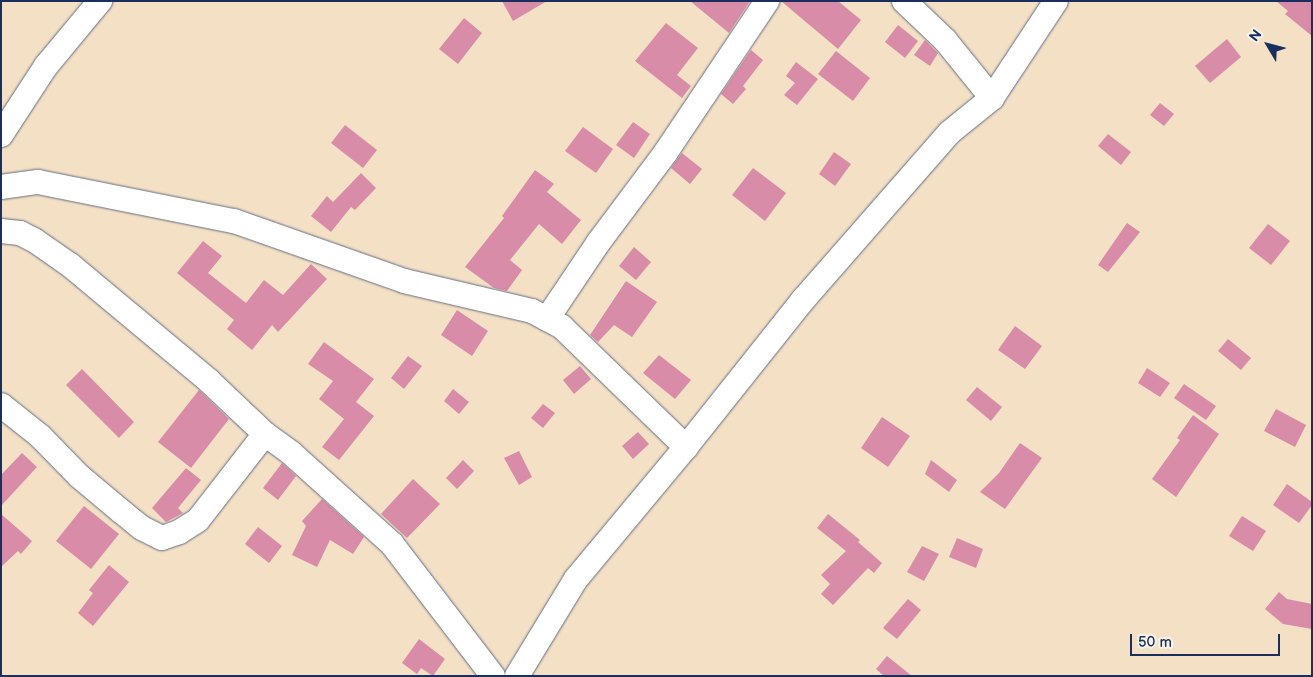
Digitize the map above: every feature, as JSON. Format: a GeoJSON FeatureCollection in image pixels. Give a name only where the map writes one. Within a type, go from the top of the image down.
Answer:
{"type":"FeatureCollection","features":[{"type":"Feature","properties":{"kind":"street"},"geometry":{"type":"LineString","coordinates":[[1,135],[46,66],[100,1]]}},
{"type":"Feature","properties":{"kind":"street"},"geometry":{"type":"LineString","coordinates":[[546,319],[598,243],[666,152],[767,1]]}},
{"type":"Feature","properties":{"kind":"street"},"geometry":{"type":"LineString","coordinates":[[904,1],[945,40],[992,98]]}},
{"type":"Feature","properties":{"kind":"street"},"geometry":{"type":"LineString","coordinates":[[517,676],[576,579],[686,447],[803,300],[949,133],[992,98],[1056,1]]}},
{"type":"Feature","properties":{"kind":"street"},"geometry":{"type":"LineString","coordinates":[[1,187],[38,182],[234,221],[404,280],[532,311],[562,327],[686,447]]}},
{"type":"Feature","properties":{"kind":"street"},"geometry":{"type":"LineString","coordinates":[[1,231],[20,233],[34,240],[70,265],[209,381],[265,434],[291,454],[392,544],[493,676]]}},
{"type":"Feature","properties":{"kind":"street"},"geometry":{"type":"LineString","coordinates":[[1,404],[40,436],[86,482],[142,528],[162,538],[179,532],[198,520],[265,434]]}},
{"type":"Feature","properties":{"kind":"building"},"geometry":{"type":"Polygon","coordinates":[[[502,1],[547,1],[513,21],[502,1]]]}},
{"type":"Feature","properties":{"kind":"building"},"geometry":{"type":"Polygon","coordinates":[[[690,1],[750,1],[729,33],[690,1]]]}},
{"type":"Feature","properties":{"kind":"building"},"geometry":{"type":"Polygon","coordinates":[[[781,1],[838,1],[861,20],[838,49],[781,1]]]}},
{"type":"Feature","properties":{"kind":"building"},"geometry":{"type":"Polygon","coordinates":[[[1276,1],[1312,1],[1312,36],[1285,14],[1288,11],[1276,1]]]}},
{"type":"Feature","properties":{"kind":"building"},"geometry":{"type":"Polygon","coordinates":[[[464,18],[482,33],[458,64],[439,49],[464,18]]]}},
{"type":"Feature","properties":{"kind":"building"},"geometry":{"type":"Polygon","coordinates":[[[666,23],[698,48],[677,75],[691,86],[682,98],[635,61],[666,23]]]}},
{"type":"Feature","properties":{"kind":"building"},"geometry":{"type":"Polygon","coordinates":[[[898,25],[918,41],[905,58],[885,42],[898,25]]]}},
{"type":"Feature","properties":{"kind":"building"},"geometry":{"type":"Polygon","coordinates":[[[1227,39],[1241,57],[1210,83],[1195,66],[1227,39]]]}},
{"type":"Feature","properties":{"kind":"building"},"geometry":{"type":"Polygon","coordinates":[[[925,40],[938,53],[930,66],[914,55],[925,40]]]}},
{"type":"Feature","properties":{"kind":"building"},"geometry":{"type":"Polygon","coordinates":[[[751,50],[763,60],[743,86],[746,89],[733,104],[721,94],[751,50]]]}},
{"type":"Feature","properties":{"kind":"building"},"geometry":{"type":"Polygon","coordinates":[[[836,51],[870,78],[853,101],[818,74],[836,51]]]}},
{"type":"Feature","properties":{"kind":"building"},"geometry":{"type":"Polygon","coordinates":[[[796,62],[818,79],[797,105],[784,95],[795,83],[786,76],[796,62]]]}},
{"type":"Feature","properties":{"kind":"building"},"geometry":{"type":"Polygon","coordinates":[[[1160,103],[1174,114],[1164,126],[1150,115],[1160,103]]]}},
{"type":"Feature","properties":{"kind":"building"},"geometry":{"type":"Polygon","coordinates":[[[633,122],[650,134],[634,158],[616,145],[633,122]]]}},
{"type":"Feature","properties":{"kind":"building"},"geometry":{"type":"Polygon","coordinates":[[[345,125],[377,150],[363,168],[331,143],[345,125]]]}},
{"type":"Feature","properties":{"kind":"building"},"geometry":{"type":"Polygon","coordinates":[[[583,127],[613,149],[596,173],[565,151],[583,127]]]}},
{"type":"Feature","properties":{"kind":"building"},"geometry":{"type":"Polygon","coordinates":[[[1108,134],[1131,152],[1121,165],[1098,146],[1108,134]]]}},
{"type":"Feature","properties":{"kind":"building"},"geometry":{"type":"Polygon","coordinates":[[[834,152],[851,164],[835,186],[819,174],[834,152]]]}},
{"type":"Feature","properties":{"kind":"building"},"geometry":{"type":"Polygon","coordinates":[[[682,153],[702,169],[690,184],[671,168],[682,153]]]}},
{"type":"Feature","properties":{"kind":"building"},"geometry":{"type":"Polygon","coordinates":[[[753,168],[786,193],[765,221],[732,195],[753,168]]]}},
{"type":"Feature","properties":{"kind":"building"},"geometry":{"type":"Polygon","coordinates":[[[535,170],[554,184],[547,192],[581,220],[562,244],[539,224],[510,260],[522,270],[507,291],[494,288],[465,267],[504,218],[502,216],[535,170]]]}},
{"type":"Feature","properties":{"kind":"building"},"geometry":{"type":"Polygon","coordinates":[[[361,173],[376,188],[355,210],[351,207],[331,232],[311,216],[327,196],[333,202],[361,173]]]}},
{"type":"Feature","properties":{"kind":"building"},"geometry":{"type":"Polygon","coordinates":[[[1127,223],[1140,232],[1108,272],[1098,265],[1127,223]]]}},
{"type":"Feature","properties":{"kind":"building"},"geometry":{"type":"Polygon","coordinates":[[[1268,224],[1290,241],[1271,265],[1249,248],[1268,224]]]}},
{"type":"Feature","properties":{"kind":"building"},"geometry":{"type":"Polygon","coordinates":[[[203,241],[222,256],[208,273],[246,303],[264,280],[283,295],[311,264],[327,279],[278,332],[272,325],[252,350],[227,329],[234,320],[177,273],[203,241]]]}},
{"type":"Feature","properties":{"kind":"building"},"geometry":{"type":"Polygon","coordinates":[[[634,247],[651,262],[636,280],[619,266],[634,247]]]}},
{"type":"Feature","properties":{"kind":"building"},"geometry":{"type":"Polygon","coordinates":[[[626,281],[657,302],[632,337],[614,325],[598,342],[590,335],[626,281]]]}},
{"type":"Feature","properties":{"kind":"building"},"geometry":{"type":"Polygon","coordinates":[[[457,310],[488,331],[472,356],[441,335],[457,310]]]}},
{"type":"Feature","properties":{"kind":"building"},"geometry":{"type":"Polygon","coordinates":[[[1015,326],[1042,346],[1025,369],[998,350],[1015,326]]]}},
{"type":"Feature","properties":{"kind":"building"},"geometry":{"type":"Polygon","coordinates":[[[1228,339],[1251,358],[1241,370],[1218,351],[1228,339]]]}},
{"type":"Feature","properties":{"kind":"building"},"geometry":{"type":"Polygon","coordinates":[[[324,342],[374,379],[356,402],[374,416],[339,460],[322,447],[344,419],[319,399],[333,381],[308,364],[324,342]]]}},
{"type":"Feature","properties":{"kind":"building"},"geometry":{"type":"Polygon","coordinates":[[[659,355],[691,380],[675,399],[643,373],[659,355]]]}},
{"type":"Feature","properties":{"kind":"building"},"geometry":{"type":"Polygon","coordinates":[[[408,356],[422,366],[404,389],[391,378],[408,356]]]}},
{"type":"Feature","properties":{"kind":"building"},"geometry":{"type":"Polygon","coordinates":[[[580,366],[591,379],[574,394],[563,380],[580,366]]]}},
{"type":"Feature","properties":{"kind":"building"},"geometry":{"type":"Polygon","coordinates":[[[1147,368],[1170,383],[1160,397],[1138,383],[1147,368]]]}},
{"type":"Feature","properties":{"kind":"building"},"geometry":{"type":"Polygon","coordinates":[[[82,369],[134,422],[119,438],[66,385],[82,369]]]}},
{"type":"Feature","properties":{"kind":"building"},"geometry":{"type":"Polygon","coordinates":[[[1184,384],[1216,406],[1206,420],[1174,398],[1184,384]]]}},
{"type":"Feature","properties":{"kind":"building"},"geometry":{"type":"Polygon","coordinates":[[[977,387],[1002,407],[991,421],[966,400],[977,387]]]}},
{"type":"Feature","properties":{"kind":"building"},"geometry":{"type":"Polygon","coordinates":[[[453,389],[469,402],[459,414],[444,401],[453,389]]]}},
{"type":"Feature","properties":{"kind":"building"},"geometry":{"type":"Polygon","coordinates":[[[199,390],[229,419],[191,468],[158,442],[199,390]]]}},
{"type":"Feature","properties":{"kind":"building"},"geometry":{"type":"Polygon","coordinates":[[[543,404],[555,413],[543,428],[531,418],[543,404]]]}},
{"type":"Feature","properties":{"kind":"building"},"geometry":{"type":"Polygon","coordinates":[[[1276,409],[1306,425],[1295,447],[1264,431],[1276,409]]]}},
{"type":"Feature","properties":{"kind":"building"},"geometry":{"type":"Polygon","coordinates":[[[1193,415],[1219,434],[1176,497],[1152,479],[1180,440],[1177,438],[1193,415]]]}},
{"type":"Feature","properties":{"kind":"building"},"geometry":{"type":"Polygon","coordinates":[[[882,417],[910,436],[888,467],[861,448],[882,417]]]}},
{"type":"Feature","properties":{"kind":"building"},"geometry":{"type":"Polygon","coordinates":[[[638,432],[649,444],[633,459],[622,446],[638,432]]]}},
{"type":"Feature","properties":{"kind":"building"},"geometry":{"type":"Polygon","coordinates":[[[1020,443],[1042,458],[1005,509],[980,492],[999,473],[1020,443]]]}},
{"type":"Feature","properties":{"kind":"building"},"geometry":{"type":"Polygon","coordinates":[[[519,451],[532,477],[519,485],[504,458],[519,451]]]}},
{"type":"Feature","properties":{"kind":"building"},"geometry":{"type":"Polygon","coordinates":[[[22,453],[37,467],[1,506],[1,475],[22,453]]]}},
{"type":"Feature","properties":{"kind":"building"},"geometry":{"type":"Polygon","coordinates":[[[463,460],[474,471],[457,489],[446,478],[463,460]]]}},
{"type":"Feature","properties":{"kind":"building"},"geometry":{"type":"Polygon","coordinates":[[[931,460],[957,480],[949,492],[925,474],[931,460]]]}},
{"type":"Feature","properties":{"kind":"building"},"geometry":{"type":"Polygon","coordinates":[[[282,463],[296,476],[278,500],[263,488],[282,463]]]}},
{"type":"Feature","properties":{"kind":"building"},"geometry":{"type":"Polygon","coordinates":[[[186,468],[201,480],[178,508],[183,513],[166,522],[152,508],[186,468]]]}},
{"type":"Feature","properties":{"kind":"building"},"geometry":{"type":"Polygon","coordinates":[[[413,479],[440,504],[407,538],[381,514],[413,479]]]}},
{"type":"Feature","properties":{"kind":"building"},"geometry":{"type":"Polygon","coordinates":[[[1287,484],[1312,502],[1312,505],[1299,523],[1273,505],[1287,484]]]}},
{"type":"Feature","properties":{"kind":"building"},"geometry":{"type":"Polygon","coordinates":[[[322,499],[364,537],[353,554],[330,540],[317,567],[292,555],[306,526],[302,521],[322,499]]]}},
{"type":"Feature","properties":{"kind":"building"},"geometry":{"type":"Polygon","coordinates":[[[84,506],[119,534],[91,569],[56,541],[84,506]]]}},
{"type":"Feature","properties":{"kind":"building"},"geometry":{"type":"Polygon","coordinates":[[[1,514],[32,541],[21,554],[18,551],[1,567],[1,514]]]}},
{"type":"Feature","properties":{"kind":"building"},"geometry":{"type":"Polygon","coordinates":[[[828,514],[860,540],[858,542],[882,563],[874,573],[868,568],[833,605],[821,594],[830,584],[821,575],[846,551],[817,528],[828,514]]]}},
{"type":"Feature","properties":{"kind":"building"},"geometry":{"type":"Polygon","coordinates":[[[1242,516],[1266,531],[1253,551],[1229,536],[1242,516]]]}},
{"type":"Feature","properties":{"kind":"building"},"geometry":{"type":"Polygon","coordinates":[[[258,527],[282,546],[269,563],[245,544],[258,527]]]}},
{"type":"Feature","properties":{"kind":"building"},"geometry":{"type":"Polygon","coordinates":[[[957,538],[983,549],[976,568],[949,557],[957,538]]]}},
{"type":"Feature","properties":{"kind":"building"},"geometry":{"type":"Polygon","coordinates":[[[922,546],[939,554],[924,581],[907,572],[922,546]]]}},
{"type":"Feature","properties":{"kind":"building"},"geometry":{"type":"Polygon","coordinates":[[[109,565],[129,582],[93,626],[78,613],[93,593],[89,590],[109,565]]]}},
{"type":"Feature","properties":{"kind":"building"},"geometry":{"type":"Polygon","coordinates":[[[1279,592],[1287,599],[1312,604],[1312,629],[1283,624],[1265,609],[1279,592]]]}},
{"type":"Feature","properties":{"kind":"building"},"geometry":{"type":"Polygon","coordinates":[[[908,599],[921,610],[897,639],[883,628],[908,599]]]}},
{"type":"Feature","properties":{"kind":"building"},"geometry":{"type":"Polygon","coordinates":[[[419,639],[445,659],[433,676],[421,668],[417,674],[402,663],[419,639]]]}},
{"type":"Feature","properties":{"kind":"building"},"geometry":{"type":"Polygon","coordinates":[[[887,656],[912,676],[884,676],[876,669],[887,656]]]}}]}
